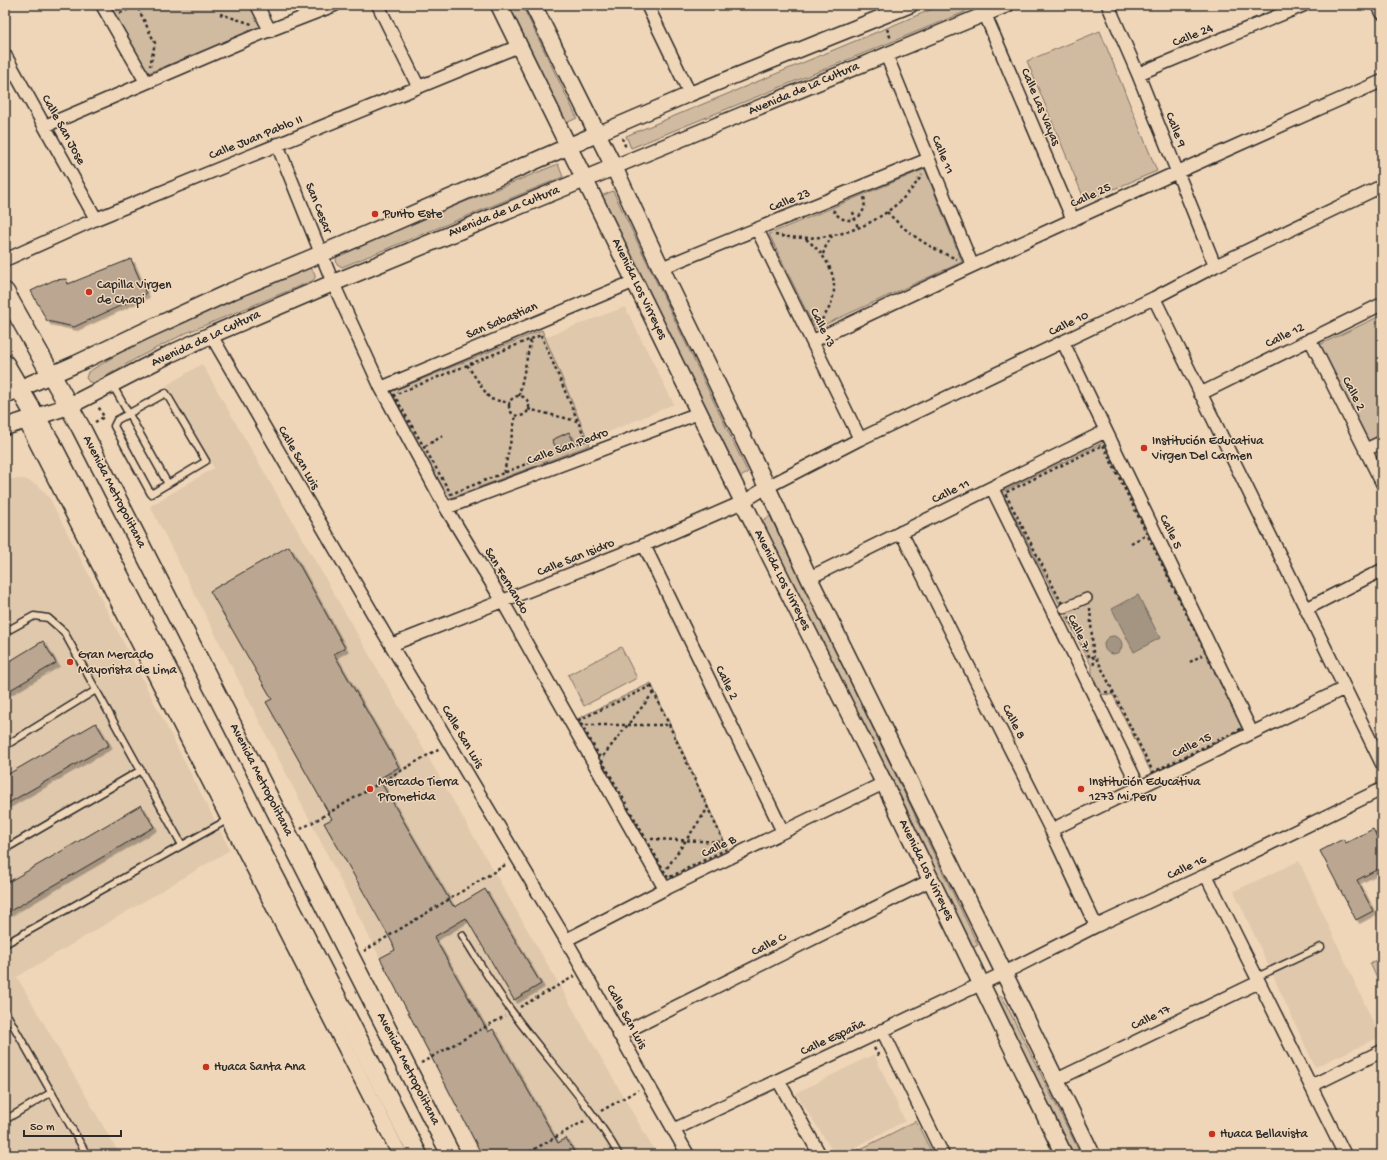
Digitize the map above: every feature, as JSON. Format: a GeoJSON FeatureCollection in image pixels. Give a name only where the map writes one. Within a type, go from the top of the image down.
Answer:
{"type":"FeatureCollection","features":[{"type":"Feature","properties":{"kind":"main road","name":"Avenida Los Virreyes"},"geometry":{"type":"LineString","coordinates":[[499,5],[743,502],[884,783],[1064,1155]]}},
{"type":"Feature","properties":{"kind":"main road","name":"Avenida Los Virreyes"},"geometry":{"type":"LineString","coordinates":[[533,5],[614,167],[661,268],[767,486],[809,578],[1092,1155]]}},
{"type":"Feature","properties":{"kind":"main road"},"geometry":{"type":"LineString","coordinates":[[12,392],[232,291],[597,134]]}},
{"type":"Feature","properties":{"kind":"main road","name":"Avenida de La Cultura"},"geometry":{"type":"LineString","coordinates":[[5,427],[69,406],[170,354],[211,335],[332,282],[614,167]]}},
{"type":"Feature","properties":{"kind":"main road","name":"Avenida Metropolitana"},"geometry":{"type":"LineString","coordinates":[[5,292],[69,406],[451,1155]]}},
{"type":"Feature","properties":{"kind":"main road"},"geometry":{"type":"LineString","coordinates":[[5,364],[12,392],[54,450],[418,1155]]}},
{"type":"Feature","properties":{"kind":"street"},"geometry":{"type":"LineString","coordinates":[[102,5],[146,82]]}},
{"type":"Feature","properties":{"kind":"street"},"geometry":{"type":"LineString","coordinates":[[258,5],[270,31]]}},
{"type":"Feature","properties":{"kind":"street"},"geometry":{"type":"LineString","coordinates":[[45,126],[146,82],[335,5]]}},
{"type":"Feature","properties":{"kind":"street"},"geometry":{"type":"LineString","coordinates":[[378,5],[418,86]]}},
{"type":"Feature","properties":{"kind":"street"},"geometry":{"type":"LineString","coordinates":[[647,5],[690,94]]}},
{"type":"Feature","properties":{"kind":"street"},"geometry":{"type":"LineString","coordinates":[[597,134],[690,94],[911,5]]}},
{"type":"Feature","properties":{"kind":"street","name":"Avenida de La Cultura"},"geometry":{"type":"LineString","coordinates":[[614,167],[891,52],[983,10],[1007,5]]}},
{"type":"Feature","properties":{"kind":"street","name":"Calle 9"},"geometry":{"type":"LineString","coordinates":[[1108,5],[1138,74],[1176,172],[1215,266]]}},
{"type":"Feature","properties":{"kind":"street","name":"Calle 24"},"geometry":{"type":"LineString","coordinates":[[1138,74],[1304,5]]}},
{"type":"Feature","properties":{"kind":"street"},"geometry":{"type":"LineString","coordinates":[[1378,5],[1382,13]]}},
{"type":"Feature","properties":{"kind":"street","name":"Calle Las Vayas"},"geometry":{"type":"LineString","coordinates":[[983,10],[1073,220]]}},
{"type":"Feature","properties":{"kind":"street","name":"Calle Juan Pablo II"},"geometry":{"type":"LineString","coordinates":[[5,260],[96,219],[418,86],[519,46]]}},
{"type":"Feature","properties":{"kind":"street","name":"Calle 11"},"geometry":{"type":"LineString","coordinates":[[891,52],[929,159],[972,265]]}},
{"type":"Feature","properties":{"kind":"street","name":"Calle San Jose"},"geometry":{"type":"LineString","coordinates":[[5,54],[96,219]]}},
{"type":"Feature","properties":{"kind":"street","name":"Calle 25"},"geometry":{"type":"LineString","coordinates":[[813,341],[972,265],[1176,172],[1382,81]]}},
{"type":"Feature","properties":{"kind":"street","name":"San Cesar"},"geometry":{"type":"LineString","coordinates":[[277,144],[332,282]]}},
{"type":"Feature","properties":{"kind":"street","name":"Calle 23"},"geometry":{"type":"LineString","coordinates":[[661,268],[929,159]]}},
{"type":"Feature","properties":{"kind":"street","name":"Calle 10"},"geometry":{"type":"LineString","coordinates":[[767,486],[860,439],[1154,298],[1215,266],[1382,186]]}},
{"type":"Feature","properties":{"kind":"street","name":"Calle 13"},"geometry":{"type":"LineString","coordinates":[[757,229],[860,439]]}},
{"type":"Feature","properties":{"kind":"street","name":"San Sabastian"},"geometry":{"type":"LineString","coordinates":[[380,388],[635,281]]}},
{"type":"Feature","properties":{"kind":"street","name":"San Fernando"},"geometry":{"type":"LineString","coordinates":[[332,282],[380,388],[446,508],[577,724],[665,889]]}},
{"type":"Feature","properties":{"kind":"street"},"geometry":{"type":"LineString","coordinates":[[1154,298],[1382,764]]}},
{"type":"Feature","properties":{"kind":"street","name":"Calle 12"},"geometry":{"type":"LineString","coordinates":[[1200,394],[1382,304]]}},
{"type":"Feature","properties":{"kind":"street","name":"Calle San Luis"},"geometry":{"type":"LineString","coordinates":[[211,335],[391,646],[566,940],[688,1155]]}},
{"type":"Feature","properties":{"kind":"street","name":"Calle 2"},"geometry":{"type":"LineString","coordinates":[[1310,339],[1382,483]]}},
{"type":"Feature","properties":{"kind":"street","name":"Calle 5"},"geometry":{"type":"LineString","coordinates":[[1063,342],[1252,733]]}},
{"type":"Feature","properties":{"kind":"street","name":"Calle San Pedro"},"geometry":{"type":"LineString","coordinates":[[446,508],[699,413]]}},
{"type":"Feature","properties":{"kind":"street"},"geometry":{"type":"LineString","coordinates":[[30,418],[228,819],[400,1155]]}},
{"type":"Feature","properties":{"kind":"street","name":"Calle 11"},"geometry":{"type":"LineString","coordinates":[[809,578],[1106,431]]}},
{"type":"Feature","properties":{"kind":"street"},"geometry":{"type":"LineString","coordinates":[[1366,450],[1382,442]]}},
{"type":"Feature","properties":{"kind":"street","name":"Calle San Isidro"},"geometry":{"type":"LineString","coordinates":[[391,646],[644,545],[743,502],[767,486]]}},
{"type":"Feature","properties":{"kind":"street","name":"Calle 7"},"geometry":{"type":"LineString","coordinates":[[992,488],[1139,788]]}},
{"type":"Feature","properties":{"kind":"street","name":"Calle 8"},"geometry":{"type":"LineString","coordinates":[[901,532],[1051,830],[1096,926]]}},
{"type":"Feature","properties":{"kind":"street","name":"Calle 2"},"geometry":{"type":"LineString","coordinates":[[644,545],[783,832]]}},
{"type":"Feature","properties":{"kind":"street"},"geometry":{"type":"LineString","coordinates":[[1306,609],[1382,570]]}},
{"type":"Feature","properties":{"kind":"street"},"geometry":{"type":"LineString","coordinates":[[1064,608],[1087,598]]}},
{"type":"Feature","properties":{"kind":"street","name":"Calle 15"},"geometry":{"type":"LineString","coordinates":[[1051,830],[1345,688]]}},
{"type":"Feature","properties":{"kind":"street","name":"Calle B"},"geometry":{"type":"LineString","coordinates":[[566,940],[665,889],[884,783]]}},
{"type":"Feature","properties":{"kind":"street","name":"Calle 16"},"geometry":{"type":"LineString","coordinates":[[1004,973],[1096,926],[1206,875],[1382,789]]}},
{"type":"Feature","properties":{"kind":"street"},"geometry":{"type":"LineString","coordinates":[[1206,875],[1345,1155]]}},
{"type":"Feature","properties":{"kind":"street","name":"Calle C"},"geometry":{"type":"LineString","coordinates":[[619,1035],[931,880]]}},
{"type":"Feature","properties":{"kind":"street","name":"Calle España"},"geometry":{"type":"LineString","coordinates":[[673,1130],[1004,973]]}},
{"type":"Feature","properties":{"kind":"street","name":"Calle 17"},"geometry":{"type":"LineString","coordinates":[[1056,1080],[1258,979]]}},
{"type":"Feature","properties":{"kind":"street"},"geometry":{"type":"LineString","coordinates":[[882,1030],[943,1155]]}},
{"type":"Feature","properties":{"kind":"street"},"geometry":{"type":"LineString","coordinates":[[1311,1086],[1382,1051]]}},
{"type":"Feature","properties":{"kind":"street"},"geometry":{"type":"LineString","coordinates":[[778,1080],[820,1155]]}},
{"type":"Feature","properties":{"kind":"lane"},"geometry":{"type":"LineString","coordinates":[[112,384],[168,484]]}},
{"type":"Feature","properties":{"kind":"lane"},"geometry":{"type":"LineString","coordinates":[[166,393],[206,461],[151,494],[114,426],[117,420],[128,413],[166,393]]}},
{"type":"Feature","properties":{"kind":"lane"},"geometry":{"type":"LineString","coordinates":[[5,632],[34,616],[48,618],[64,632],[182,845]]}},
{"type":"Feature","properties":{"kind":"lane"},"geometry":{"type":"LineString","coordinates":[[5,746],[96,690]]}},
{"type":"Feature","properties":{"kind":"lane"},"geometry":{"type":"LineString","coordinates":[[5,849],[141,770]]}},
{"type":"Feature","properties":{"kind":"lane"},"geometry":{"type":"LineString","coordinates":[[5,944],[228,819]]}},
{"type":"Feature","properties":{"kind":"lane"},"geometry":{"type":"LineString","coordinates":[[462,935],[512,1012],[574,1089],[606,1132],[619,1155]]}},
{"type":"Feature","properties":{"kind":"lane"},"geometry":{"type":"LineString","coordinates":[[1258,979],[1321,947]]}},
{"type":"Feature","properties":{"kind":"lane"},"geometry":{"type":"LineString","coordinates":[[5,1011],[87,1155]]}},
{"type":"Feature","properties":{"kind":"lane"},"geometry":{"type":"LineString","coordinates":[[5,1120],[52,1092]]}},
{"type":"Feature","properties":{"kind":"path"},"geometry":{"type":"LineString","coordinates":[[115,10],[118,14],[137,6],[155,43],[149,70]]}},
{"type":"Feature","properties":{"kind":"path"},"geometry":{"type":"LineString","coordinates":[[220,14],[256,25]]}},
{"type":"Feature","properties":{"kind":"path"},"geometry":{"type":"LineString","coordinates":[[882,17],[891,52]]}},
{"type":"Feature","properties":{"kind":"path"},"geometry":{"type":"LineString","coordinates":[[253,18],[256,25]]}},
{"type":"Feature","properties":{"kind":"path"},"geometry":{"type":"LineString","coordinates":[[249,28],[256,25]]}},
{"type":"Feature","properties":{"kind":"path"},"geometry":{"type":"LineString","coordinates":[[145,63],[149,70]]}},
{"type":"Feature","properties":{"kind":"path"},"geometry":{"type":"LineString","coordinates":[[149,70],[156,67]]}},
{"type":"Feature","properties":{"kind":"path"},"geometry":{"type":"LineString","coordinates":[[622,138],[628,152]]}},
{"type":"Feature","properties":{"kind":"path"},"geometry":{"type":"LineString","coordinates":[[918,174],[924,171]]}},
{"type":"Feature","properties":{"kind":"path"},"geometry":{"type":"LineString","coordinates":[[924,171],[927,178]]}},
{"type":"Feature","properties":{"kind":"path"},"geometry":{"type":"LineString","coordinates":[[771,235],[806,239],[832,236],[858,228],[887,212],[908,194],[924,171]]}},
{"type":"Feature","properties":{"kind":"path"},"geometry":{"type":"LineString","coordinates":[[839,207],[832,210],[836,215],[842,219],[855,219],[861,215],[866,203],[864,196],[858,199]]}},
{"type":"Feature","properties":{"kind":"path"},"geometry":{"type":"LineString","coordinates":[[853,212],[858,228]]}},
{"type":"Feature","properties":{"kind":"path"},"geometry":{"type":"LineString","coordinates":[[887,212],[899,225],[923,242],[943,254],[959,260]]}},
{"type":"Feature","properties":{"kind":"path"},"geometry":{"type":"LineString","coordinates":[[771,235],[778,232]]}},
{"type":"Feature","properties":{"kind":"path"},"geometry":{"type":"LineString","coordinates":[[771,235],[775,242]]}},
{"type":"Feature","properties":{"kind":"path"},"geometry":{"type":"LineString","coordinates":[[823,255],[832,236]]}},
{"type":"Feature","properties":{"kind":"path"},"geometry":{"type":"LineString","coordinates":[[806,239],[823,255],[830,266],[833,279],[834,292],[831,305],[825,316],[816,326]]}},
{"type":"Feature","properties":{"kind":"path"},"geometry":{"type":"LineString","coordinates":[[956,252],[959,260]]}},
{"type":"Feature","properties":{"kind":"path"},"geometry":{"type":"LineString","coordinates":[[952,263],[959,260]]}},
{"type":"Feature","properties":{"kind":"path"},"geometry":{"type":"LineString","coordinates":[[813,319],[816,326]]}},
{"type":"Feature","properties":{"kind":"path"},"geometry":{"type":"LineString","coordinates":[[816,326],[823,323]]}},
{"type":"Feature","properties":{"kind":"path"},"geometry":{"type":"LineString","coordinates":[[541,334],[586,440],[450,494],[394,395],[532,338],[541,334]]}},
{"type":"Feature","properties":{"kind":"path"},"geometry":{"type":"LineString","coordinates":[[519,396],[532,338]]}},
{"type":"Feature","properties":{"kind":"path"},"geometry":{"type":"LineString","coordinates":[[467,365],[490,399],[510,403]]}},
{"type":"Feature","properties":{"kind":"path"},"geometry":{"type":"LineString","coordinates":[[519,396],[524,397],[529,405],[525,414],[521,416],[512,414],[510,410],[510,403],[512,399],[519,396]]}},
{"type":"Feature","properties":{"kind":"path"},"geometry":{"type":"LineString","coordinates":[[93,423],[104,417],[98,406]]}},
{"type":"Feature","properties":{"kind":"path"},"geometry":{"type":"LineString","coordinates":[[528,409],[577,421]]}},
{"type":"Feature","properties":{"kind":"path"},"geometry":{"type":"LineString","coordinates":[[504,473],[516,415]]}},
{"type":"Feature","properties":{"kind":"path"},"geometry":{"type":"LineString","coordinates":[[424,447],[442,436]]}},
{"type":"Feature","properties":{"kind":"path"},"geometry":{"type":"LineString","coordinates":[[1131,543],[1147,535]]}},
{"type":"Feature","properties":{"kind":"path"},"geometry":{"type":"LineString","coordinates":[[1087,598],[1090,608],[1094,674]]}},
{"type":"Feature","properties":{"kind":"path"},"geometry":{"type":"LineString","coordinates":[[1190,662],[1206,653]]}},
{"type":"Feature","properties":{"kind":"path"},"geometry":{"type":"LineString","coordinates":[[1090,658],[1094,656]]}},
{"type":"Feature","properties":{"kind":"path"},"geometry":{"type":"LineString","coordinates":[[1094,656],[1098,661],[1153,772]]}},
{"type":"Feature","properties":{"kind":"path"},"geometry":{"type":"LineString","coordinates":[[577,724],[651,686],[727,849]]}},
{"type":"Feature","properties":{"kind":"path"},"geometry":{"type":"LineString","coordinates":[[601,759],[654,692]]}},
{"type":"Feature","properties":{"kind":"path"},"geometry":{"type":"LineString","coordinates":[[1100,692],[1114,693]]}},
{"type":"Feature","properties":{"kind":"path"},"geometry":{"type":"LineString","coordinates":[[577,724],[669,725]]}},
{"type":"Feature","properties":{"kind":"path"},"geometry":{"type":"LineString","coordinates":[[289,836],[449,743]]}},
{"type":"Feature","properties":{"kind":"path"},"geometry":{"type":"LineString","coordinates":[[665,872],[708,808]]}},
{"type":"Feature","properties":{"kind":"path"},"geometry":{"type":"LineString","coordinates":[[646,839],[724,842]]}},
{"type":"Feature","properties":{"kind":"path"},"geometry":{"type":"LineString","coordinates":[[351,959],[517,857]]}},
{"type":"Feature","properties":{"kind":"path"},"geometry":{"type":"LineString","coordinates":[[408,1070],[584,971]]}},
{"type":"Feature","properties":{"kind":"shaded area"},"geometry":{"type":"Polygon","coordinates":[[[109,5],[250,5],[261,28],[148,73],[109,5]]]}},
{"type":"Feature","properties":{"kind":"shaded area"},"geometry":{"type":"Polygon","coordinates":[[[505,5],[522,5],[577,118],[564,124],[505,5]]]}},
{"type":"Feature","properties":{"kind":"shaded area"},"geometry":{"type":"Polygon","coordinates":[[[942,5],[965,5],[965,12],[631,148],[626,136],[942,5]]]}},
{"type":"Feature","properties":{"kind":"shaded area"},"geometry":{"type":"Polygon","coordinates":[[[1100,31],[1157,171],[1085,201],[1027,61],[1100,31]]]}},
{"type":"Feature","properties":{"kind":"shaded area"},"geometry":{"type":"Polygon","coordinates":[[[558,164],[563,177],[342,267],[337,264],[336,259],[339,253],[558,164]]]}},
{"type":"Feature","properties":{"kind":"shaded area"},"geometry":{"type":"Polygon","coordinates":[[[925,169],[962,262],[815,329],[769,234],[925,169]]]}},
{"type":"Feature","properties":{"kind":"shaded area"},"geometry":{"type":"Polygon","coordinates":[[[613,191],[748,473],[738,478],[599,197],[613,191]]]}},
{"type":"Feature","properties":{"kind":"shaded area"},"geometry":{"type":"Polygon","coordinates":[[[308,268],[312,269],[315,274],[315,278],[312,281],[186,333],[137,358],[94,383],[89,382],[86,378],[88,372],[170,323],[308,268]]]}},
{"type":"Feature","properties":{"kind":"shaded area"},"geometry":{"type":"Polygon","coordinates":[[[625,307],[674,404],[588,441],[545,337],[625,307]]]}},
{"type":"Feature","properties":{"kind":"shaded area"},"geometry":{"type":"Polygon","coordinates":[[[1382,315],[1382,434],[1366,442],[1319,345],[1382,315]]]}},
{"type":"Feature","properties":{"kind":"shaded area"},"geometry":{"type":"Polygon","coordinates":[[[542,330],[590,445],[448,499],[391,392],[542,330]]]}},
{"type":"Feature","properties":{"kind":"shaded area","name":"Mercado Tierra Prometida"},"geometry":{"type":"Polygon","coordinates":[[[202,364],[657,1155],[480,1155],[150,506],[214,468],[167,385],[202,364]]]}},
{"type":"Feature","properties":{"kind":"shaded area"},"geometry":{"type":"Polygon","coordinates":[[[1104,442],[1245,728],[1153,776],[1113,695],[1099,694],[1092,680],[1092,667],[1002,492],[1104,442]]]}},
{"type":"Feature","properties":{"kind":"shaded area","name":"Gran Mercado Mayorista de Lima"},"geometry":{"type":"Polygon","coordinates":[[[9,479],[25,479],[39,486],[50,499],[230,850],[17,977],[120,1155],[5,1155],[5,481],[9,479]]]}},
{"type":"Feature","properties":{"kind":"shaded area"},"geometry":{"type":"Polygon","coordinates":[[[770,516],[978,945],[968,951],[759,523],[770,516]]]}},
{"type":"Feature","properties":{"kind":"shaded area"},"geometry":{"type":"Polygon","coordinates":[[[1138,595],[1160,638],[1134,652],[1112,609],[1138,595]]]}},
{"type":"Feature","properties":{"kind":"shaded area"},"geometry":{"type":"Polygon","coordinates":[[[1113,636],[1119,639],[1122,645],[1119,651],[1113,654],[1107,651],[1104,645],[1107,639],[1113,636]]]}},
{"type":"Feature","properties":{"kind":"shaded area"},"geometry":{"type":"Polygon","coordinates":[[[621,647],[637,678],[584,706],[568,675],[621,647]]]}},
{"type":"Feature","properties":{"kind":"shaded area"},"geometry":{"type":"Polygon","coordinates":[[[651,683],[730,854],[671,882],[665,881],[577,719],[651,683]]]}},
{"type":"Feature","properties":{"kind":"shaded area"},"geometry":{"type":"Polygon","coordinates":[[[1299,861],[1380,1037],[1315,1067],[1234,891],[1299,861]]]}},
{"type":"Feature","properties":{"kind":"shaded area"},"geometry":{"type":"Polygon","coordinates":[[[1382,957],[1382,989],[1370,963],[1382,957]]]}},
{"type":"Feature","properties":{"kind":"shaded area"},"geometry":{"type":"Polygon","coordinates":[[[1002,996],[1081,1155],[1069,1155],[992,1000],[1002,996]]]}},
{"type":"Feature","properties":{"kind":"shaded area"},"geometry":{"type":"Polygon","coordinates":[[[874,1054],[905,1121],[841,1155],[835,1155],[796,1093],[874,1054]]]}},
{"type":"Feature","properties":{"kind":"shaded area"},"geometry":{"type":"Polygon","coordinates":[[[916,1121],[933,1155],[849,1155],[916,1121]]]}},
{"type":"Feature","properties":{"kind":"building","name":"Capilla Virgen de Chapi"},"geometry":{"type":"Polygon","coordinates":[[[131,259],[146,294],[74,327],[47,321],[31,291],[54,280],[66,279],[68,284],[131,259]]]}},
{"type":"Feature","properties":{"kind":"building"},"geometry":{"type":"Polygon","coordinates":[[[569,432],[573,440],[557,449],[552,440],[569,432]]]}},
{"type":"Feature","properties":{"kind":"building"},"geometry":{"type":"Polygon","coordinates":[[[289,546],[345,648],[334,654],[399,767],[379,779],[453,906],[454,905],[455,907],[485,889],[541,984],[514,1000],[466,918],[434,937],[488,1032],[493,1029],[558,1143],[566,1138],[576,1155],[482,1155],[380,958],[395,950],[392,942],[324,823],[332,819],[266,702],[272,699],[210,591],[289,546]]]}},
{"type":"Feature","properties":{"kind":"building"},"geometry":{"type":"Polygon","coordinates":[[[43,641],[56,663],[5,693],[5,664],[43,641]]]}},
{"type":"Feature","properties":{"kind":"building"},"geometry":{"type":"Polygon","coordinates":[[[96,723],[109,745],[5,805],[5,776],[96,723]]]}},
{"type":"Feature","properties":{"kind":"building"},"geometry":{"type":"Polygon","coordinates":[[[141,805],[154,827],[5,914],[5,884],[141,805]]]}},
{"type":"Feature","properties":{"kind":"building"},"geometry":{"type":"Polygon","coordinates":[[[1373,829],[1382,847],[1382,867],[1357,880],[1373,911],[1356,920],[1320,851],[1343,839],[1346,843],[1373,829]]]}},
{"type":"Feature","properties":{"kind":"place","name":"Punto Este"},"geometry":{"type":"Point","coordinates":[375,214]}},
{"type":"Feature","properties":{"kind":"place","name":"Capilla Virgen de Chapi"},"geometry":{"type":"Point","coordinates":[89,292]}},
{"type":"Feature","properties":{"kind":"place","name":"Institución Educativa Virgen Del Carmen"},"geometry":{"type":"Point","coordinates":[1144,448]}},
{"type":"Feature","properties":{"kind":"place","name":"Gran Mercado Mayorista de Lima"},"geometry":{"type":"Point","coordinates":[70,662]}},
{"type":"Feature","properties":{"kind":"place","name":"Mercado Tierra Prometida"},"geometry":{"type":"Point","coordinates":[370,789]}},
{"type":"Feature","properties":{"kind":"place","name":"Institución Educativa 1273 Mi Peru"},"geometry":{"type":"Point","coordinates":[1081,789]}},
{"type":"Feature","properties":{"kind":"place","name":"Huaca Santa Ana"},"geometry":{"type":"Point","coordinates":[206,1067]}},
{"type":"Feature","properties":{"kind":"place","name":"Huaca Bellavista"},"geometry":{"type":"Point","coordinates":[1212,1134]}}]}
